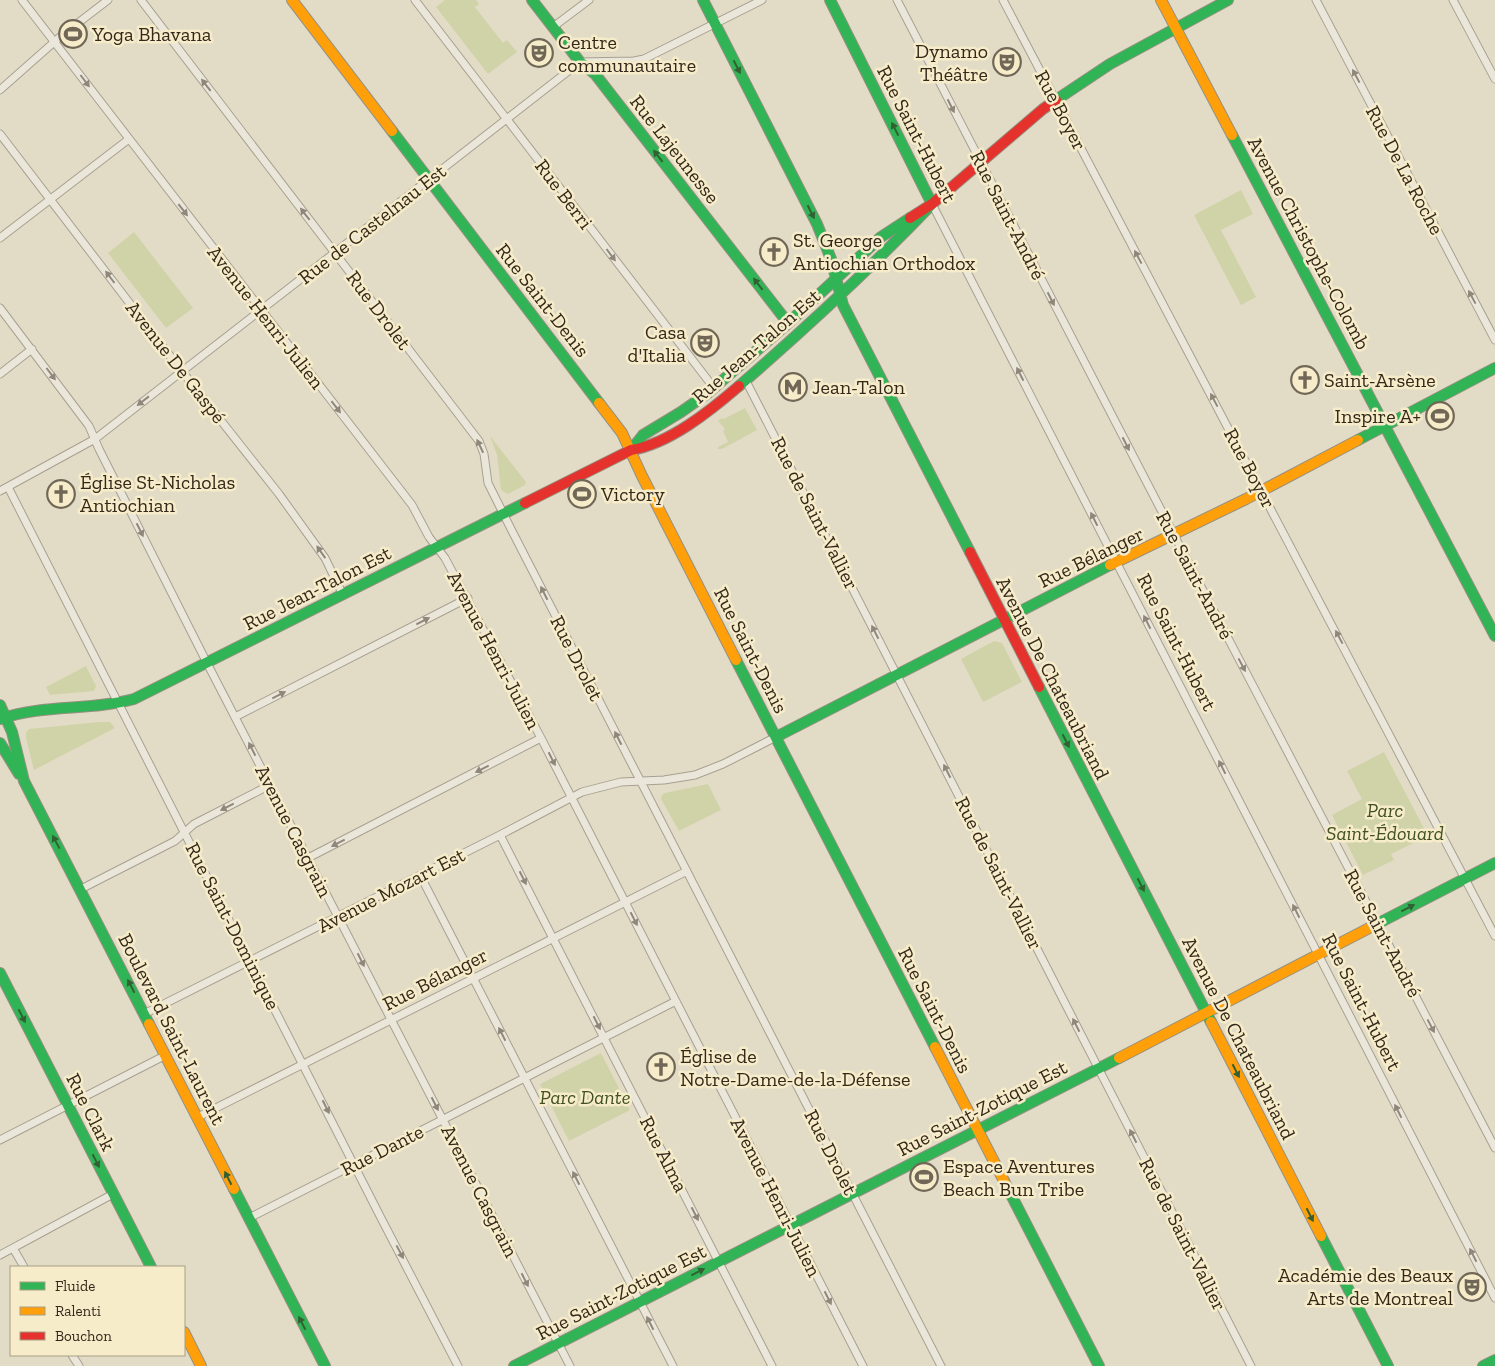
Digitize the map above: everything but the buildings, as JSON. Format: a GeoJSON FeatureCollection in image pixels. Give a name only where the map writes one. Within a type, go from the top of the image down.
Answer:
{"type":"FeatureCollection","features":[{"type":"Feature","properties":{"kind":"main road","name":"Rue Saint-Denis"},"geometry":{"type":"LineString","coordinates":[[292,0],[622,432],[776,737],[1099,1366]]}},
{"type":"Feature","properties":{"kind":"main road","name":"Rue Lajeunesse"},"geometry":{"type":"LineString","coordinates":[[532,0],[580,62],[595,74],[788,323]]}},
{"type":"Feature","properties":{"kind":"main road","name":"Avenue De Chateaubriand"},"geometry":{"type":"LineString","coordinates":[[703,0],[813,215],[829,254],[843,305],[896,411],[1388,1366]]}},
{"type":"Feature","properties":{"kind":"main road","name":"Rue Saint-Hubert"},"geometry":{"type":"LineString","coordinates":[[830,0],[932,204]]}},
{"type":"Feature","properties":{"kind":"main road","name":"Avenue Christophe-Colomb"},"geometry":{"type":"LineString","coordinates":[[1161,0],[1495,636]]}},
{"type":"Feature","properties":{"kind":"main road","name":"Rue Jean-Talon Est"},"geometry":{"type":"LineString","coordinates":[[3,718],[19,713],[118,703],[134,699],[630,450],[644,448],[698,420],[746,381],[890,248],[932,204],[1056,100],[1110,64],[1228,0]]}},
{"type":"Feature","properties":{"kind":"main road","name":"Rue Jean-Talon Est"},"geometry":{"type":"LineString","coordinates":[[630,450],[643,435],[686,410],[714,388],[788,323],[880,237],[932,204]]}},
{"type":"Feature","properties":{"kind":"main road","name":"Rue Bélanger"},"geometry":{"type":"LineString","coordinates":[[776,737],[1117,562],[1174,536],[1495,368]]}},
{"type":"Feature","properties":{"kind":"main road","name":"Boulevard Saint-Laurent"},"geometry":{"type":"LineString","coordinates":[[0,705],[24,781],[198,1117],[324,1366]]}},
{"type":"Feature","properties":{"kind":"main road"},"geometry":{"type":"LineString","coordinates":[[0,743],[24,781]]}},
{"type":"Feature","properties":{"kind":"main road","name":"Rue Saint-Zotique Est"},"geometry":{"type":"LineString","coordinates":[[514,1366],[1495,863]]}},
{"type":"Feature","properties":{"kind":"main road","name":"Rue Clark"},"geometry":{"type":"LineString","coordinates":[[0,973],[149,1266]]}},
{"type":"Feature","properties":{"kind":"main road"},"geometry":{"type":"LineString","coordinates":[[185,1334],[201,1366]]}},
{"type":"Feature","properties":{"kind":"main road"},"geometry":{"type":"LineString","coordinates":[[1483,1366],[1495,1360]]}},
{"type":"Feature","properties":{"kind":"street","name":"Avenue Henri-Julien"},"geometry":{"type":"LineString","coordinates":[[22,0],[412,505],[429,536],[438,547],[468,598],[541,738],[863,1366]]}},
{"type":"Feature","properties":{"kind":"street"},"geometry":{"type":"LineString","coordinates":[[0,90],[55,42],[108,0]]}},
{"type":"Feature","properties":{"kind":"street","name":"Rue Drolet"},"geometry":{"type":"LineString","coordinates":[[140,0],[479,441],[484,454],[487,480],[941,1366]]}},
{"type":"Feature","properties":{"kind":"street","name":"Rue Berri"},"geometry":{"type":"LineString","coordinates":[[415,0],[714,388]]}},
{"type":"Feature","properties":{"kind":"street"},"geometry":{"type":"LineString","coordinates":[[553,28],[589,0]]}},
{"type":"Feature","properties":{"kind":"street"},"geometry":{"type":"LineString","coordinates":[[580,62],[634,61],[644,59],[762,0]]}},
{"type":"Feature","properties":{"kind":"street","name":"Rue Saint-André"},"geometry":{"type":"LineString","coordinates":[[897,0],[1174,536],[1495,1148]]}},
{"type":"Feature","properties":{"kind":"street","name":"Rue Boyer"},"geometry":{"type":"LineString","coordinates":[[1004,0],[1495,936]]}},
{"type":"Feature","properties":{"kind":"street","name":"Rue De La Roche"},"geometry":{"type":"LineString","coordinates":[[1316,0],[1495,340]]}},
{"type":"Feature","properties":{"kind":"street"},"geometry":{"type":"LineString","coordinates":[[1452,0],[1495,80]]}},
{"type":"Feature","properties":{"kind":"street","name":"Rue de Castelnau Est"},"geometry":{"type":"LineString","coordinates":[[0,491],[94,439],[580,62]]}},
{"type":"Feature","properties":{"kind":"street","name":"Avenue De Gaspé"},"geometry":{"type":"LineString","coordinates":[[0,134],[285,502],[325,558],[343,595]]}},
{"type":"Feature","properties":{"kind":"street"},"geometry":{"type":"LineString","coordinates":[[0,238],[129,139]]}},
{"type":"Feature","properties":{"kind":"street","name":"Rue Saint-Hubert"},"geometry":{"type":"LineString","coordinates":[[932,204],[1495,1298]]}},
{"type":"Feature","properties":{"kind":"street","name":"Avenue Casgrain"},"geometry":{"type":"LineString","coordinates":[[0,308],[89,426],[207,663],[570,1366]]}},
{"type":"Feature","properties":{"kind":"street"},"geometry":{"type":"LineString","coordinates":[[0,374],[32,349]]}},
{"type":"Feature","properties":{"kind":"street","name":"Rue de Saint-Vallier"},"geometry":{"type":"LineString","coordinates":[[746,381],[1251,1366]]}},
{"type":"Feature","properties":{"kind":"street","name":"Rue Saint-Dominique"},"geometry":{"type":"LineString","coordinates":[[8,486],[458,1366]]}},
{"type":"Feature","properties":{"kind":"street"},"geometry":{"type":"LineString","coordinates":[[236,718],[468,598]]}},
{"type":"Feature","properties":{"kind":"street","name":"Rue Bélanger"},"geometry":{"type":"LineString","coordinates":[[641,781],[671,780],[707,771],[776,737]]}},
{"type":"Feature","properties":{"kind":"street"},"geometry":{"type":"LineString","coordinates":[[308,858],[541,738]]}},
{"type":"Feature","properties":{"kind":"street","name":"Avenue Mozart Est"},"geometry":{"type":"LineString","coordinates":[[144,1014],[582,792],[608,784],[641,781]]}},
{"type":"Feature","properties":{"kind":"street"},"geometry":{"type":"LineString","coordinates":[[81,889],[174,842],[194,824],[270,785]]}},
{"type":"Feature","properties":{"kind":"street","name":"Rue Alma"},"geometry":{"type":"LineString","coordinates":[[500,835],[772,1366]]}},
{"type":"Feature","properties":{"kind":"street","name":"Rue Bélanger"},"geometry":{"type":"LineString","coordinates":[[198,1117],[687,871]]}},
{"type":"Feature","properties":{"kind":"street"},"geometry":{"type":"LineString","coordinates":[[420,875],[673,1366]]}},
{"type":"Feature","properties":{"kind":"street","name":"Rue Dante"},"geometry":{"type":"LineString","coordinates":[[249,1218],[676,1001]]}},
{"type":"Feature","properties":{"kind":"street"},"geometry":{"type":"LineString","coordinates":[[0,1140],[166,1055]]}},
{"type":"Feature","properties":{"kind":"street"},"geometry":{"type":"LineString","coordinates":[[0,1256],[113,1194]]}},
{"type":"Feature","properties":{"kind":"street"},"geometry":{"type":"LineString","coordinates":[[13,1248],[23,1266]]}},
{"type":"Feature","properties":{"kind":"green space"},"geometry":{"type":"Polygon","coordinates":[[[445,0],[476,0],[479,4],[475,7],[503,43],[507,40],[517,52],[488,74],[436,7],[445,0]]]}},
{"type":"Feature","properties":{"kind":"green space"},"geometry":{"type":"Polygon","coordinates":[[[1241,190],[1253,214],[1221,230],[1256,297],[1241,305],[1194,215],[1241,190]]]}},
{"type":"Feature","properties":{"kind":"green space"},"geometry":{"type":"Polygon","coordinates":[[[134,232],[193,308],[166,328],[108,253],[134,232]]]}},
{"type":"Feature","properties":{"kind":"green space"},"geometry":{"type":"Polygon","coordinates":[[[745,408],[757,430],[722,449],[718,449],[718,447],[728,442],[723,431],[725,429],[718,421],[745,408]]]}},
{"type":"Feature","properties":{"kind":"green space"},"geometry":{"type":"Polygon","coordinates":[[[490,436],[526,482],[525,485],[508,494],[501,490],[497,455],[490,436]]]}},
{"type":"Feature","properties":{"kind":"green space"},"geometry":{"type":"Polygon","coordinates":[[[994,641],[1002,643],[1022,682],[983,702],[961,659],[994,641]]]}},
{"type":"Feature","properties":{"kind":"green space"},"geometry":{"type":"Polygon","coordinates":[[[86,666],[96,686],[94,691],[50,695],[46,687],[86,666]]]}},
{"type":"Feature","properties":{"kind":"green space"},"geometry":{"type":"Polygon","coordinates":[[[110,722],[115,728],[34,770],[26,738],[26,733],[29,729],[110,722]]]}},
{"type":"Feature","properties":{"kind":"green space","name":"Parc Saint-Édouard"},"geometry":{"type":"Polygon","coordinates":[[[1384,752],[1428,836],[1391,854],[1394,860],[1363,875],[1332,815],[1362,799],[1347,771],[1384,752]]]}},
{"type":"Feature","properties":{"kind":"green space"},"geometry":{"type":"Polygon","coordinates":[[[708,784],[721,810],[679,831],[661,799],[662,795],[708,784]]]}},
{"type":"Feature","properties":{"kind":"green space","name":"Parc Dante"},"geometry":{"type":"Polygon","coordinates":[[[601,1053],[630,1110],[569,1141],[540,1084],[601,1053]]]}},
{"type":"Feature","properties":{"kind":"traffic: fast"},"geometry":{"type":"LineString","coordinates":[[532,0],[580,62],[595,74],[788,323]]}},
{"type":"Feature","properties":{"kind":"traffic: fast"},"geometry":{"type":"LineString","coordinates":[[703,0],[817,224],[831,259],[843,305],[970,552]]}},
{"type":"Feature","properties":{"kind":"traffic: fast"},"geometry":{"type":"LineString","coordinates":[[830,0],[932,204]]}},
{"type":"Feature","properties":{"kind":"traffic: fast"},"geometry":{"type":"LineString","coordinates":[[1056,100],[1110,64],[1228,0]]}},
{"type":"Feature","properties":{"kind":"traffic: fast"},"geometry":{"type":"LineString","coordinates":[[392,131],[599,403]]}},
{"type":"Feature","properties":{"kind":"traffic: fast"},"geometry":{"type":"LineString","coordinates":[[1232,135],[1495,636]]}},
{"type":"Feature","properties":{"kind":"traffic: fast"},"geometry":{"type":"LineString","coordinates":[[739,386],[838,297],[932,204]]}},
{"type":"Feature","properties":{"kind":"traffic: fast"},"geometry":{"type":"LineString","coordinates":[[631,450],[643,435],[708,393],[785,326],[881,237],[910,218]]}},
{"type":"Feature","properties":{"kind":"traffic: fast"},"geometry":{"type":"LineString","coordinates":[[1358,440],[1495,368]]}},
{"type":"Feature","properties":{"kind":"traffic: fast"},"geometry":{"type":"LineString","coordinates":[[0,719],[33,711],[101,705],[134,699],[525,503]]}},
{"type":"Feature","properties":{"kind":"traffic: fast"},"geometry":{"type":"LineString","coordinates":[[776,737],[1110,565]]}},
{"type":"Feature","properties":{"kind":"traffic: fast"},"geometry":{"type":"LineString","coordinates":[[736,660],[935,1047]]}},
{"type":"Feature","properties":{"kind":"traffic: fast"},"geometry":{"type":"LineString","coordinates":[[1039,687],[1211,1022]]}},
{"type":"Feature","properties":{"kind":"traffic: fast"},"geometry":{"type":"LineString","coordinates":[[0,705],[12,732],[24,781],[149,1024]]}},
{"type":"Feature","properties":{"kind":"traffic: fast"},"geometry":{"type":"LineString","coordinates":[[0,743],[19,774]]}},
{"type":"Feature","properties":{"kind":"traffic: fast"},"geometry":{"type":"LineString","coordinates":[[1375,925],[1495,863]]}},
{"type":"Feature","properties":{"kind":"traffic: fast"},"geometry":{"type":"LineString","coordinates":[[0,973],[150,1266]]}},
{"type":"Feature","properties":{"kind":"traffic: fast"},"geometry":{"type":"LineString","coordinates":[[514,1366],[1119,1058]]}},
{"type":"Feature","properties":{"kind":"traffic: fast"},"geometry":{"type":"LineString","coordinates":[[1004,1181],[1099,1366]]}},
{"type":"Feature","properties":{"kind":"traffic: fast"},"geometry":{"type":"LineString","coordinates":[[234,1189],[325,1366]]}},
{"type":"Feature","properties":{"kind":"traffic: fast"},"geometry":{"type":"LineString","coordinates":[[1321,1236],[1388,1366]]}},
{"type":"Feature","properties":{"kind":"traffic: fast"},"geometry":{"type":"LineString","coordinates":[[1483,1366],[1495,1360]]}},
{"type":"Feature","properties":{"kind":"traffic: slow"},"geometry":{"type":"LineString","coordinates":[[292,0],[392,131]]}},
{"type":"Feature","properties":{"kind":"traffic: slow"},"geometry":{"type":"LineString","coordinates":[[1161,0],[1232,135]]}},
{"type":"Feature","properties":{"kind":"traffic: slow"},"geometry":{"type":"LineString","coordinates":[[599,403],[622,433],[736,660]]}},
{"type":"Feature","properties":{"kind":"traffic: slow"},"geometry":{"type":"LineString","coordinates":[[1110,565],[1246,499],[1358,440]]}},
{"type":"Feature","properties":{"kind":"traffic: slow"},"geometry":{"type":"LineString","coordinates":[[1119,1058],[1375,925]]}},
{"type":"Feature","properties":{"kind":"traffic: slow"},"geometry":{"type":"LineString","coordinates":[[1211,1022],[1321,1236]]}},
{"type":"Feature","properties":{"kind":"traffic: slow"},"geometry":{"type":"LineString","coordinates":[[149,1024],[234,1189]]}},
{"type":"Feature","properties":{"kind":"traffic: slow"},"geometry":{"type":"LineString","coordinates":[[935,1047],[1004,1181]]}},
{"type":"Feature","properties":{"kind":"traffic: slow"},"geometry":{"type":"LineString","coordinates":[[185,1334],[201,1366]]}},
{"type":"Feature","properties":{"kind":"traffic: jam"},"geometry":{"type":"LineString","coordinates":[[910,218],[932,204],[1056,100]]}},
{"type":"Feature","properties":{"kind":"traffic: jam"},"geometry":{"type":"LineString","coordinates":[[525,503],[631,450],[645,447],[674,434],[702,416],[739,386]]}},
{"type":"Feature","properties":{"kind":"traffic: jam"},"geometry":{"type":"LineString","coordinates":[[970,552],[1039,687]]}},
{"type":"Feature","properties":{"kind":"place","name":"Yoga Bhavana"},"geometry":{"type":"Point","coordinates":[73,34]}},
{"type":"Feature","properties":{"kind":"place","name":"Centre communautaire"},"geometry":{"type":"Point","coordinates":[539,53]}},
{"type":"Feature","properties":{"kind":"place","name":"Dynamo Théâtre"},"geometry":{"type":"Point","coordinates":[1007,62]}},
{"type":"Feature","properties":{"kind":"place","name":"St. George Antiochian Orthodox"},"geometry":{"type":"Point","coordinates":[774,252]}},
{"type":"Feature","properties":{"kind":"place","name":"Casa d'Italia"},"geometry":{"type":"Point","coordinates":[705,343]}},
{"type":"Feature","properties":{"kind":"place","name":"Saint-Arsène"},"geometry":{"type":"Point","coordinates":[1305,380]}},
{"type":"Feature","properties":{"kind":"place","name":"Jean-Talon"},"geometry":{"type":"Point","coordinates":[793,387]}},
{"type":"Feature","properties":{"kind":"place","name":"Inspire A+"},"geometry":{"type":"Point","coordinates":[1440,416]}},
{"type":"Feature","properties":{"kind":"place","name":"Église St-Nicholas Antiochian"},"geometry":{"type":"Point","coordinates":[61,494]}},
{"type":"Feature","properties":{"kind":"place","name":"Victory"},"geometry":{"type":"Point","coordinates":[582,494]}},
{"type":"Feature","properties":{"kind":"place","name":"Église de Notre-Dame-de-la-Défense"},"geometry":{"type":"Point","coordinates":[661,1067]}},
{"type":"Feature","properties":{"kind":"place","name":"Espace Aventures Beach Bun Tribe"},"geometry":{"type":"Point","coordinates":[924,1177]}},
{"type":"Feature","properties":{"kind":"place","name":"Académie des Beaux Arts de Montreal"},"geometry":{"type":"Point","coordinates":[1472,1287]}}]}
